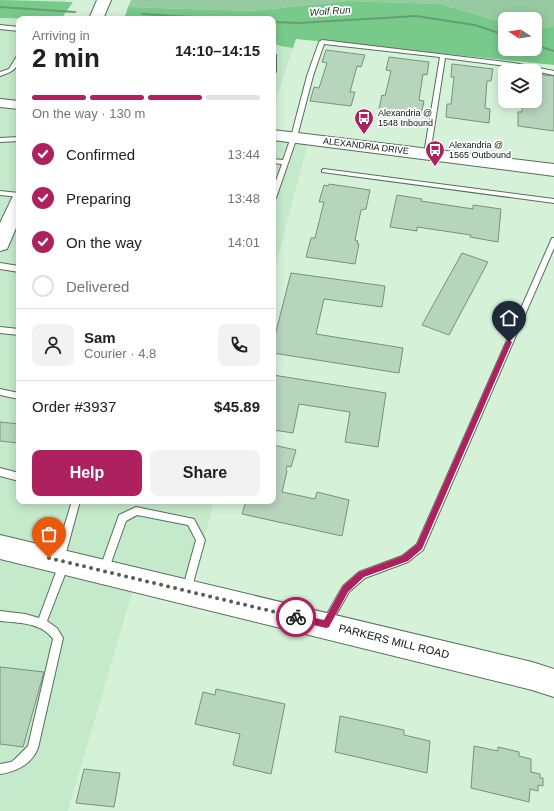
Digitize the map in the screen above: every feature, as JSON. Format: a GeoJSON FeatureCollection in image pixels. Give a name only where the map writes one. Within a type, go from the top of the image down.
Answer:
{"type":"FeatureCollection","features":[{"type":"Feature","properties":{"kind":"main road"},"geometry":{"type":"LineString","coordinates":[[97,16],[104,0]]}},
{"type":"Feature","properties":{"kind":"main road","name":"ALEXANDRIA DRIVE"},"geometry":{"type":"LineString","coordinates":[[276,135],[554,170]]}},
{"type":"Feature","properties":{"kind":"main road","name":"PARKERS MILL ROAD"},"geometry":{"type":"LineString","coordinates":[[0,547],[326,625],[532,676],[554,683]]}},
{"type":"Feature","properties":{"kind":"street"},"geometry":{"type":"LineString","coordinates":[[0,103],[16,105]]}},
{"type":"Feature","properties":{"kind":"lane"},"geometry":{"type":"LineString","coordinates":[[0,27],[16,29]]}},
{"type":"Feature","properties":{"kind":"lane"},"geometry":{"type":"LineString","coordinates":[[276,189],[294,137],[310,76],[322,42],[514,65],[554,73]]}},
{"type":"Feature","properties":{"kind":"lane"},"geometry":{"type":"LineString","coordinates":[[427,154],[443,56]]}},
{"type":"Feature","properties":{"kind":"lane"},"geometry":{"type":"LineString","coordinates":[[0,74],[11,70],[16,62]]}},
{"type":"Feature","properties":{"kind":"lane"},"geometry":{"type":"LineString","coordinates":[[0,140],[16,139]]}},
{"type":"Feature","properties":{"kind":"lane"},"geometry":{"type":"LineString","coordinates":[[276,161],[285,162]]}},
{"type":"Feature","properties":{"kind":"lane"},"geometry":{"type":"LineString","coordinates":[[324,171],[554,201]]}},
{"type":"Feature","properties":{"kind":"lane"},"geometry":{"type":"LineString","coordinates":[[0,193],[16,195]]}},
{"type":"Feature","properties":{"kind":"lane"},"geometry":{"type":"LineString","coordinates":[[326,625],[346,589],[362,575],[405,559],[420,546],[554,240]]}},
{"type":"Feature","properties":{"kind":"lane"},"geometry":{"type":"LineString","coordinates":[[0,266],[16,269]]}},
{"type":"Feature","properties":{"kind":"lane"},"geometry":{"type":"LineString","coordinates":[[0,330],[16,332]]}},
{"type":"Feature","properties":{"kind":"lane"},"geometry":{"type":"LineString","coordinates":[[0,392],[16,395]]}},
{"type":"Feature","properties":{"kind":"lane"},"geometry":{"type":"LineString","coordinates":[[0,472],[16,476]]}},
{"type":"Feature","properties":{"kind":"lane"},"geometry":{"type":"LineString","coordinates":[[42,623],[62,561],[75,504]]}},
{"type":"Feature","properties":{"kind":"lane"},"geometry":{"type":"LineString","coordinates":[[104,571],[122,518],[136,511],[191,522],[201,540],[187,591]]}},
{"type":"Feature","properties":{"kind":"lane"},"geometry":{"type":"LineString","coordinates":[[0,616],[42,623],[54,631],[58,638],[33,748],[23,761],[8,768],[0,769]]}},
{"type":"Feature","properties":{"kind":"shaded area"},"geometry":{"type":"Polygon","coordinates":[[[0,0],[67,0],[59,16],[16,16],[16,504],[213,504],[190,592],[136,579],[68,811],[0,811],[0,0]]]}},
{"type":"Feature","properties":{"kind":"shaded area"},"geometry":{"type":"Polygon","coordinates":[[[131,0],[554,0],[554,26],[542,29],[542,12],[498,12],[498,21],[441,4],[347,1],[252,11],[128,7],[131,0]]]}},
{"type":"Feature","properties":{"kind":"shaded area"},"geometry":{"type":"Polygon","coordinates":[[[276,44],[293,48],[276,100],[276,44]]]}},
{"type":"Feature","properties":{"kind":"shaded area"},"geometry":{"type":"Polygon","coordinates":[[[276,135],[309,139],[276,265],[276,135]]]}},
{"type":"Feature","properties":{"kind":"green space"},"geometry":{"type":"Polygon","coordinates":[[[0,0],[73,2],[63,16],[16,16],[16,18],[0,18],[0,0]]]}},
{"type":"Feature","properties":{"kind":"green space"},"geometry":{"type":"Polygon","coordinates":[[[347,1],[441,4],[498,21],[498,56],[542,56],[542,29],[554,26],[554,65],[296,39],[293,48],[276,44],[276,16],[125,16],[128,7],[252,11],[347,1]]]}},
{"type":"Feature","properties":{"kind":"building"},"geometry":{"type":"Polygon","coordinates":[[[326,50],[365,55],[361,67],[357,66],[350,92],[355,92],[351,106],[310,101],[314,87],[319,88],[327,63],[322,62],[326,50]]]}},
{"type":"Feature","properties":{"kind":"building"},"geometry":{"type":"Polygon","coordinates":[[[389,57],[429,62],[427,75],[423,74],[419,100],[424,101],[421,115],[379,109],[382,95],[385,96],[391,71],[386,70],[389,57]]]}},
{"type":"Feature","properties":{"kind":"building"},"geometry":{"type":"Polygon","coordinates":[[[452,64],[493,69],[491,81],[487,81],[485,108],[490,109],[489,123],[446,117],[447,104],[451,104],[454,77],[451,77],[452,64]]]}},
{"type":"Feature","properties":{"kind":"building"},"geometry":{"type":"Polygon","coordinates":[[[542,75],[554,76],[554,131],[518,126],[518,112],[522,112],[522,108],[542,108],[542,75]]]}},
{"type":"Feature","properties":{"kind":"building"},"geometry":{"type":"Polygon","coordinates":[[[329,184],[370,190],[366,209],[361,210],[355,240],[358,241],[357,244],[359,244],[355,264],[306,257],[311,238],[315,238],[324,202],[319,202],[324,185],[328,186],[329,184]]]}},
{"type":"Feature","properties":{"kind":"building"},"geometry":{"type":"Polygon","coordinates":[[[397,195],[422,199],[421,201],[473,209],[473,205],[501,209],[498,242],[470,237],[471,235],[417,227],[417,231],[390,227],[397,195]]]}},
{"type":"Feature","properties":{"kind":"building"},"geometry":{"type":"Polygon","coordinates":[[[462,253],[488,262],[449,335],[422,325],[462,253]]]}},
{"type":"Feature","properties":{"kind":"building"},"geometry":{"type":"Polygon","coordinates":[[[291,273],[385,286],[382,307],[324,299],[316,334],[403,348],[399,373],[276,353],[276,331],[291,273]]]}},
{"type":"Feature","properties":{"kind":"building"},"geometry":{"type":"Polygon","coordinates":[[[276,375],[386,393],[378,447],[345,442],[350,412],[299,404],[293,433],[276,430],[276,375]]]}},
{"type":"Feature","properties":{"kind":"building"},"geometry":{"type":"Polygon","coordinates":[[[0,422],[16,424],[16,443],[0,441],[0,422]]]}},
{"type":"Feature","properties":{"kind":"building"},"geometry":{"type":"Polygon","coordinates":[[[276,446],[296,450],[291,467],[287,466],[282,492],[315,499],[317,492],[349,500],[342,536],[242,514],[245,504],[276,504],[276,446]]]}},
{"type":"Feature","properties":{"kind":"building"},"geometry":{"type":"Polygon","coordinates":[[[0,667],[44,672],[23,747],[0,744],[0,667]]]}},
{"type":"Feature","properties":{"kind":"building"},"geometry":{"type":"Polygon","coordinates":[[[216,689],[285,704],[271,774],[233,765],[240,734],[195,724],[203,692],[215,695],[216,689]]]}},
{"type":"Feature","properties":{"kind":"building"},"geometry":{"type":"Polygon","coordinates":[[[340,716],[404,730],[404,735],[430,741],[427,773],[335,752],[340,716]]]}},
{"type":"Feature","properties":{"kind":"building"},"geometry":{"type":"Polygon","coordinates":[[[474,746],[498,751],[498,747],[519,752],[519,756],[531,759],[531,772],[540,774],[540,778],[543,778],[543,786],[538,785],[538,791],[530,789],[529,802],[471,788],[474,746]]]}},
{"type":"Feature","properties":{"kind":"building"},"geometry":{"type":"Polygon","coordinates":[[[84,769],[120,773],[114,807],[76,803],[84,769]]]}},
{"type":"Feature","properties":{"kind":"waterway","name":"Wolf Run"},"geometry":{"type":"LineString","coordinates":[[0,7],[75,12]]}},
{"type":"Feature","properties":{"kind":"waterway","name":"Wolf Run"},"geometry":{"type":"LineString","coordinates":[[143,14],[177,16]]}},
{"type":"Feature","properties":{"kind":"waterway","name":"Wolf Run"},"geometry":{"type":"LineString","coordinates":[[276,22],[299,23],[416,16],[475,25],[498,33]]}},
{"type":"Feature","properties":{"kind":"waterway","name":"Wolf Run"},"geometry":{"type":"LineString","coordinates":[[542,47],[554,51]]}},
{"type":"Feature","properties":{"kind":"way so far"},"geometry":{"type":"LineString","coordinates":[[49,558],[296,617]]}},
{"type":"Feature","properties":{"kind":"place","name":"Alexandria @ 1548 Inbound"},"geometry":{"type":"Point","coordinates":[364,135]}},
{"type":"Feature","properties":{"kind":"place","name":"Alexandria @ 1565 Outbound"},"geometry":{"type":"Point","coordinates":[435,167]}},
{"type":"Feature","properties":{"kind":"route"},"geometry":{"type":"LineString","coordinates":[[296,617],[326,625],[346,589],[362,575],[384,565],[405,559],[420,546],[509,342]]}}]}
